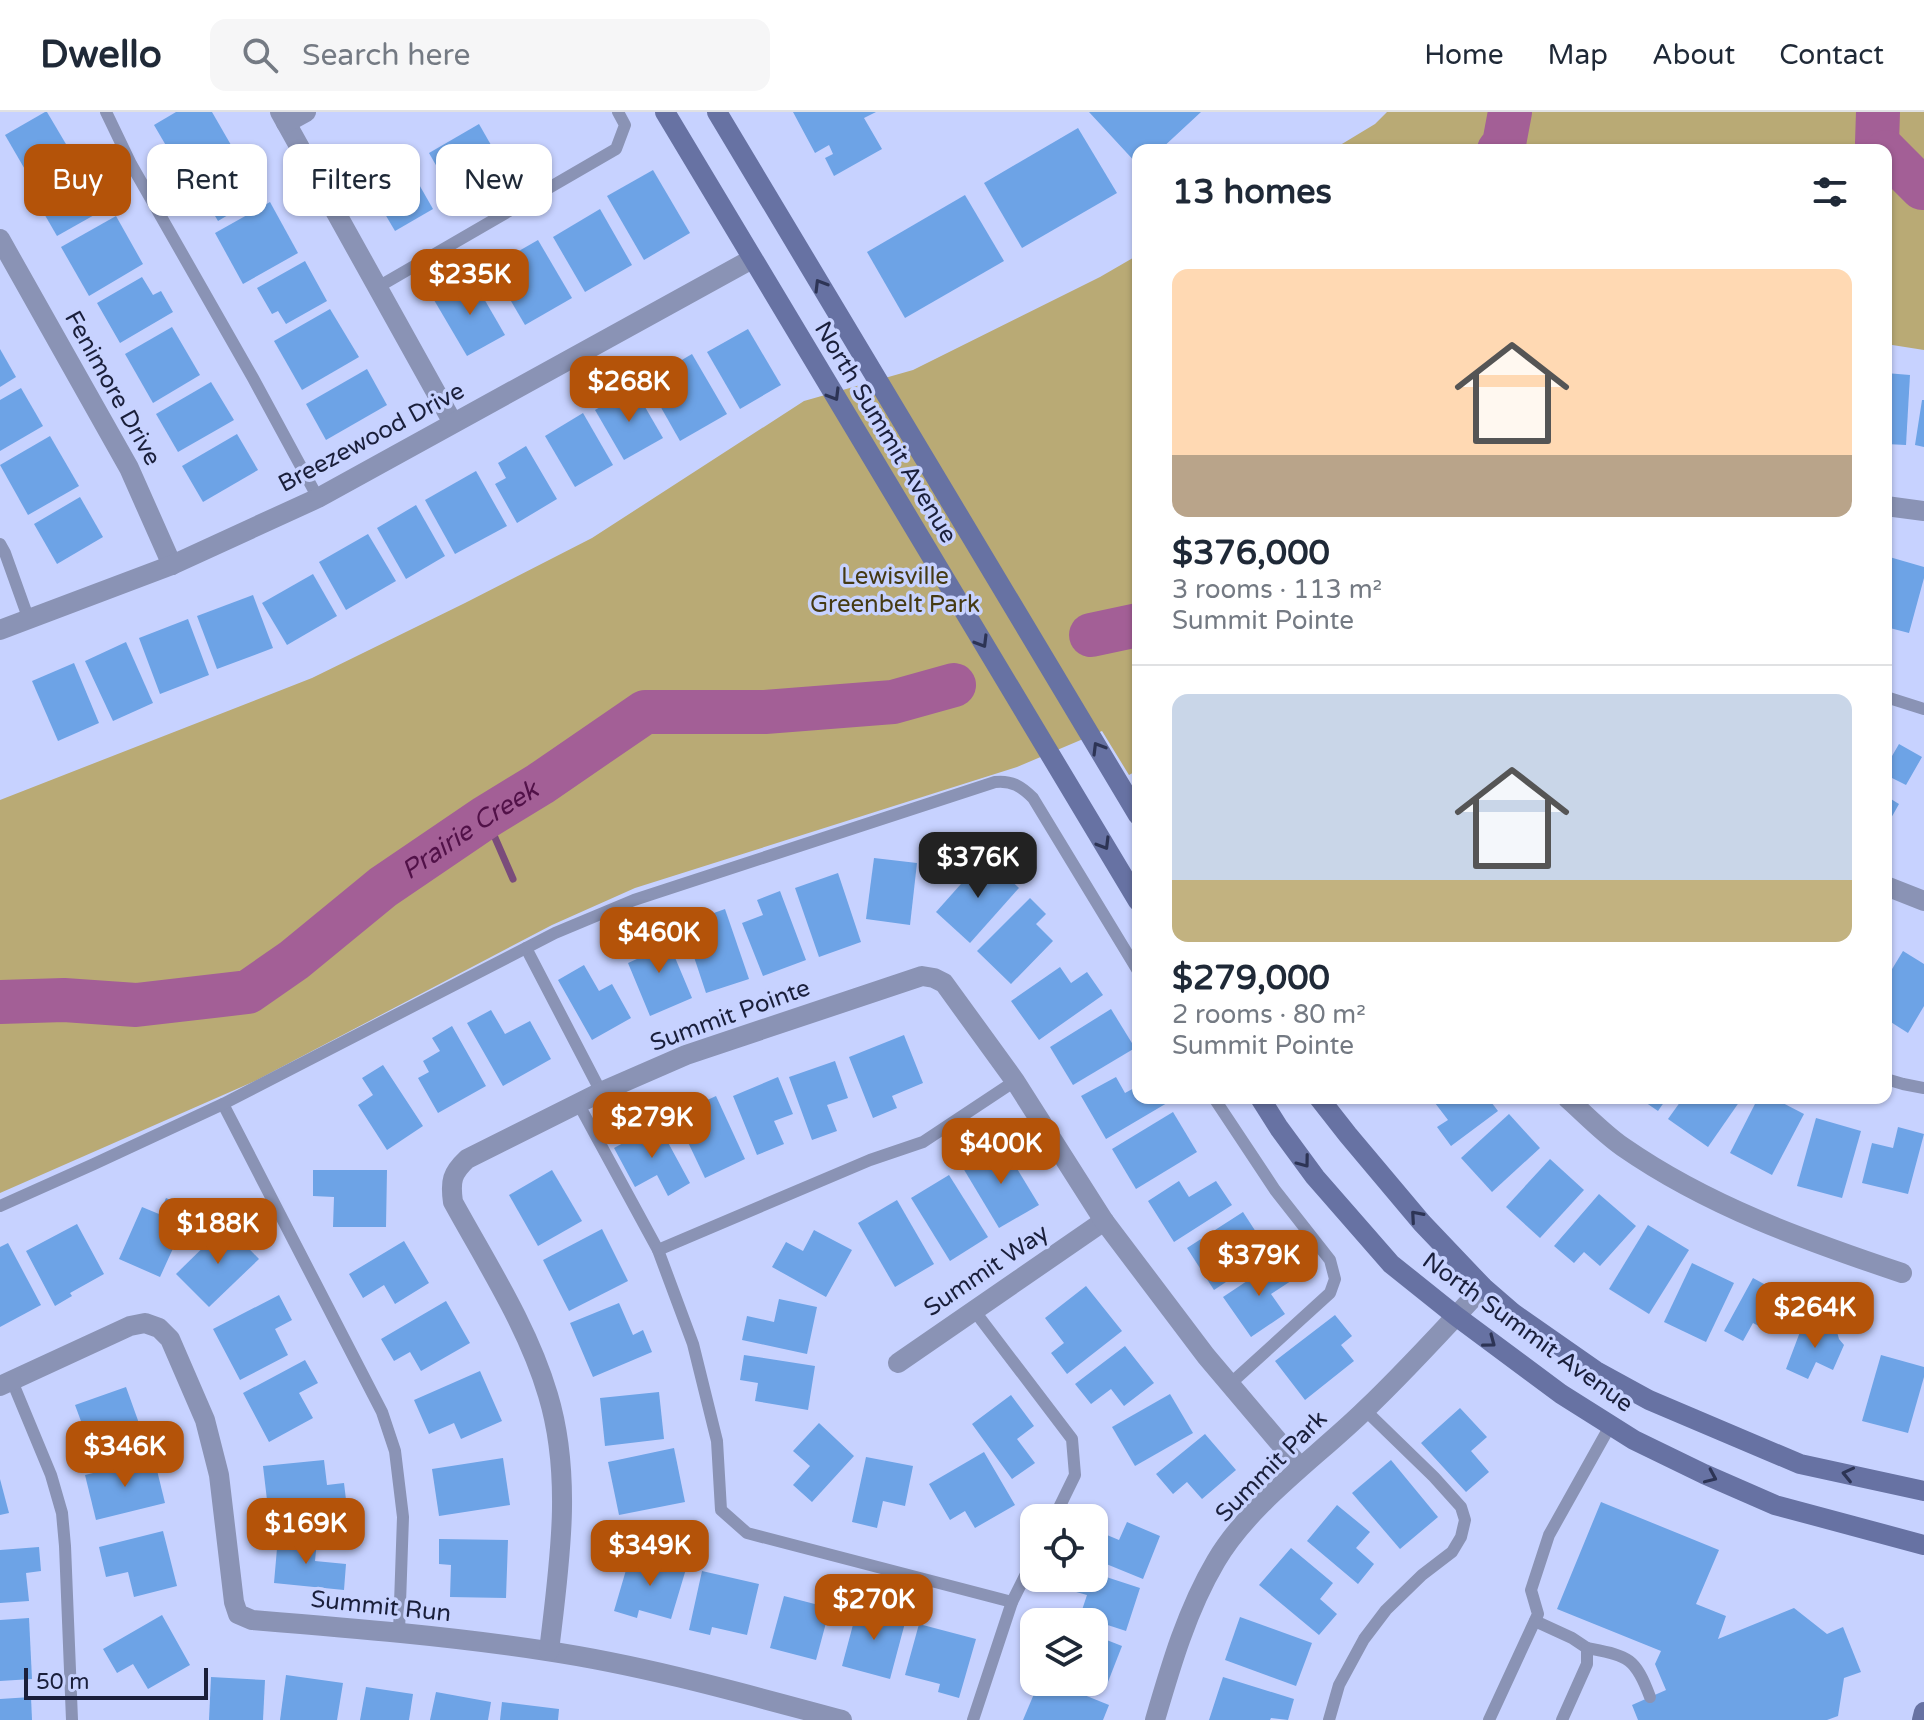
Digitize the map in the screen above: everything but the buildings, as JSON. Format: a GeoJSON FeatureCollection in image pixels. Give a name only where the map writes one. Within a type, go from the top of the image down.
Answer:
{"type":"FeatureCollection","features":[{"type":"Feature","properties":{"kind":"main road","name":"North Summit Avenue"},"geometry":{"type":"LineString","coordinates":[[665,112],[1132,891]]}},
{"type":"Feature","properties":{"kind":"main road","name":"North Summit Avenue"},"geometry":{"type":"LineString","coordinates":[[717,112],[1132,805]]}},
{"type":"Feature","properties":{"kind":"main road","name":"North Summit Avenue"},"geometry":{"type":"LineString","coordinates":[[1264,1104],[1315,1177],[1391,1264],[1561,1394],[1610,1426],[1704,1474],[1775,1505],[1924,1545]]}},
{"type":"Feature","properties":{"kind":"main road","name":"North Summit Avenue"},"geometry":{"type":"LineString","coordinates":[[1324,1104],[1422,1223],[1483,1287],[1513,1313],[1596,1371],[1649,1400],[1800,1464],[1924,1491]]}},
{"type":"Feature","properties":{"kind":"main road"},"geometry":{"type":"LineString","coordinates":[[1922,1720],[1924,1712]]}},
{"type":"Feature","properties":{"kind":"street"},"geometry":{"type":"LineString","coordinates":[[306,112],[283,118],[453,423]]}},
{"type":"Feature","properties":{"kind":"street","name":"Fenimore Drive"},"geometry":{"type":"LineString","coordinates":[[0,239],[129,468],[172,565]]}},
{"type":"Feature","properties":{"kind":"street","name":"Breezewood Drive"},"geometry":{"type":"LineString","coordinates":[[0,630],[172,565],[318,498],[752,259]]}},
{"type":"Feature","properties":{"kind":"street"},"geometry":{"type":"LineString","coordinates":[[1892,507],[1924,511]]}},
{"type":"Feature","properties":{"kind":"street"},"geometry":{"type":"LineString","coordinates":[[1892,888],[1924,901]]}},
{"type":"Feature","properties":{"kind":"street","name":"Summit Pointe"},"geometry":{"type":"LineString","coordinates":[[549,1651],[562,1526],[561,1477],[555,1427],[548,1395],[526,1339],[453,1202],[451,1185],[456,1170],[467,1159],[578,1103],[686,1055],[922,976],[944,983],[1015,1081],[1104,1221],[1230,1384],[1300,1467]]}},
{"type":"Feature","properties":{"kind":"street"},"geometry":{"type":"LineString","coordinates":[[1574,1104],[1621,1145],[1691,1190],[1741,1214],[1902,1273]]}},
{"type":"Feature","properties":{"kind":"street","name":"Summit Way"},"geometry":{"type":"LineString","coordinates":[[898,1363],[1104,1221]]}},
{"type":"Feature","properties":{"kind":"street","name":"Summit Park"},"geometry":{"type":"LineString","coordinates":[[1155,1720],[1173,1659],[1199,1593],[1217,1559],[1240,1528],[1300,1467],[1365,1410],[1483,1287]]}},
{"type":"Feature","properties":{"kind":"street","name":"Summit Run"},"geometry":{"type":"LineString","coordinates":[[6,1384],[130,1326],[145,1323],[159,1328],[170,1339],[205,1420],[219,1475],[234,1602],[238,1614],[252,1620],[399,1632],[549,1651],[699,1681],[842,1720]]}},
{"type":"Feature","properties":{"kind":"lane"},"geometry":{"type":"LineString","coordinates":[[106,112],[131,164],[318,498]]}},
{"type":"Feature","properties":{"kind":"lane"},"geometry":{"type":"LineString","coordinates":[[378,287],[616,149],[625,125],[618,112]]}},
{"type":"Feature","properties":{"kind":"lane"},"geometry":{"type":"LineString","coordinates":[[0,544],[29,620]]}},
{"type":"Feature","properties":{"kind":"lane"},"geometry":{"type":"LineString","coordinates":[[1892,699],[1924,709]]}},
{"type":"Feature","properties":{"kind":"lane"},"geometry":{"type":"LineString","coordinates":[[0,1206],[223,1104],[555,933],[634,900],[995,782],[1006,781],[1024,789],[1033,798],[1132,961]]}},
{"type":"Feature","properties":{"kind":"lane"},"geometry":{"type":"LineString","coordinates":[[526,948],[601,1092]]}},
{"type":"Feature","properties":{"kind":"lane"},"geometry":{"type":"LineString","coordinates":[[1892,1080],[1924,1088]]}},
{"type":"Feature","properties":{"kind":"lane"},"geometry":{"type":"LineString","coordinates":[[658,1250],[870,1160],[923,1142],[1015,1081]]}},
{"type":"Feature","properties":{"kind":"lane"},"geometry":{"type":"LineString","coordinates":[[578,1103],[658,1250],[693,1344],[717,1441],[721,1510],[747,1533],[1012,1602]]}},
{"type":"Feature","properties":{"kind":"lane"},"geometry":{"type":"LineString","coordinates":[[223,1104],[382,1412],[395,1451],[403,1517],[399,1632]]}},
{"type":"Feature","properties":{"kind":"lane"},"geometry":{"type":"LineString","coordinates":[[1218,1104],[1275,1190],[1330,1260],[1335,1279],[1330,1293],[1230,1384]]}},
{"type":"Feature","properties":{"kind":"lane"},"geometry":{"type":"LineString","coordinates":[[973,1309],[1072,1439],[1075,1475],[1061,1504]]}},
{"type":"Feature","properties":{"kind":"lane"},"geometry":{"type":"LineString","coordinates":[[6,1384],[51,1475],[62,1513],[72,1720]]}},
{"type":"Feature","properties":{"kind":"lane"},"geometry":{"type":"LineString","coordinates":[[1329,1720],[1339,1685],[1364,1639],[1386,1610],[1422,1575],[1452,1552],[1461,1537],[1465,1520],[1461,1507],[1434,1477],[1365,1410]]}},
{"type":"Feature","properties":{"kind":"lane"},"geometry":{"type":"LineString","coordinates":[[1489,1720],[1538,1614],[1531,1590],[1549,1535],[1610,1426]]}},
{"type":"Feature","properties":{"kind":"lane"},"geometry":{"type":"LineString","coordinates":[[973,1720],[1020,1586]]}},
{"type":"Feature","properties":{"kind":"lane"},"geometry":{"type":"LineString","coordinates":[[1535,1621],[1587,1648],[1619,1654],[1631,1662],[1641,1675],[1650,1697]]}},
{"type":"Feature","properties":{"kind":"lane"},"geometry":{"type":"LineString","coordinates":[[1562,1720],[1587,1664],[1587,1648]]}},
{"type":"Feature","properties":{"kind":"green space"},"geometry":{"type":"Polygon","coordinates":[[[1387,112],[1924,112],[1924,350],[1892,345],[1892,144],[1342,144],[1375,124],[1387,112]]]}},
{"type":"Feature","properties":{"kind":"green space","name":"Lewisville Greenbelt Park"},"geometry":{"type":"Polygon","coordinates":[[[1132,258],[1132,773],[1129,775],[1102,731],[1017,767],[635,888],[552,925],[255,1081],[0,1193],[0,800],[312,678],[592,538],[804,401],[913,370],[1132,258]]]}},
{"type":"Feature","properties":{"kind":"waterway","name":"Prairie Creek"},"geometry":{"type":"LineString","coordinates":[[1504,144],[1510,112]]}},
{"type":"Feature","properties":{"kind":"waterway","name":"Prairie Creek"},"geometry":{"type":"LineString","coordinates":[[1878,112],[1878,144]]}},
{"type":"Feature","properties":{"kind":"waterway","name":"Prairie Creek"},"geometry":{"type":"LineString","coordinates":[[1892,158],[1924,188]]}},
{"type":"Feature","properties":{"kind":"waterway","name":"Prairie Creek"},"geometry":{"type":"LineString","coordinates":[[1091,635],[1132,626]]}},
{"type":"Feature","properties":{"kind":"waterway","name":"Prairie Creek"},"geometry":{"type":"LineString","coordinates":[[0,1002],[64,1000],[136,1005],[248,992],[294,960],[383,887],[645,712],[765,712],[893,702],[954,685]]}},
{"type":"Feature","properties":{"kind":"waterway"},"geometry":{"type":"LineString","coordinates":[[486,817],[513,879]]}}]}
